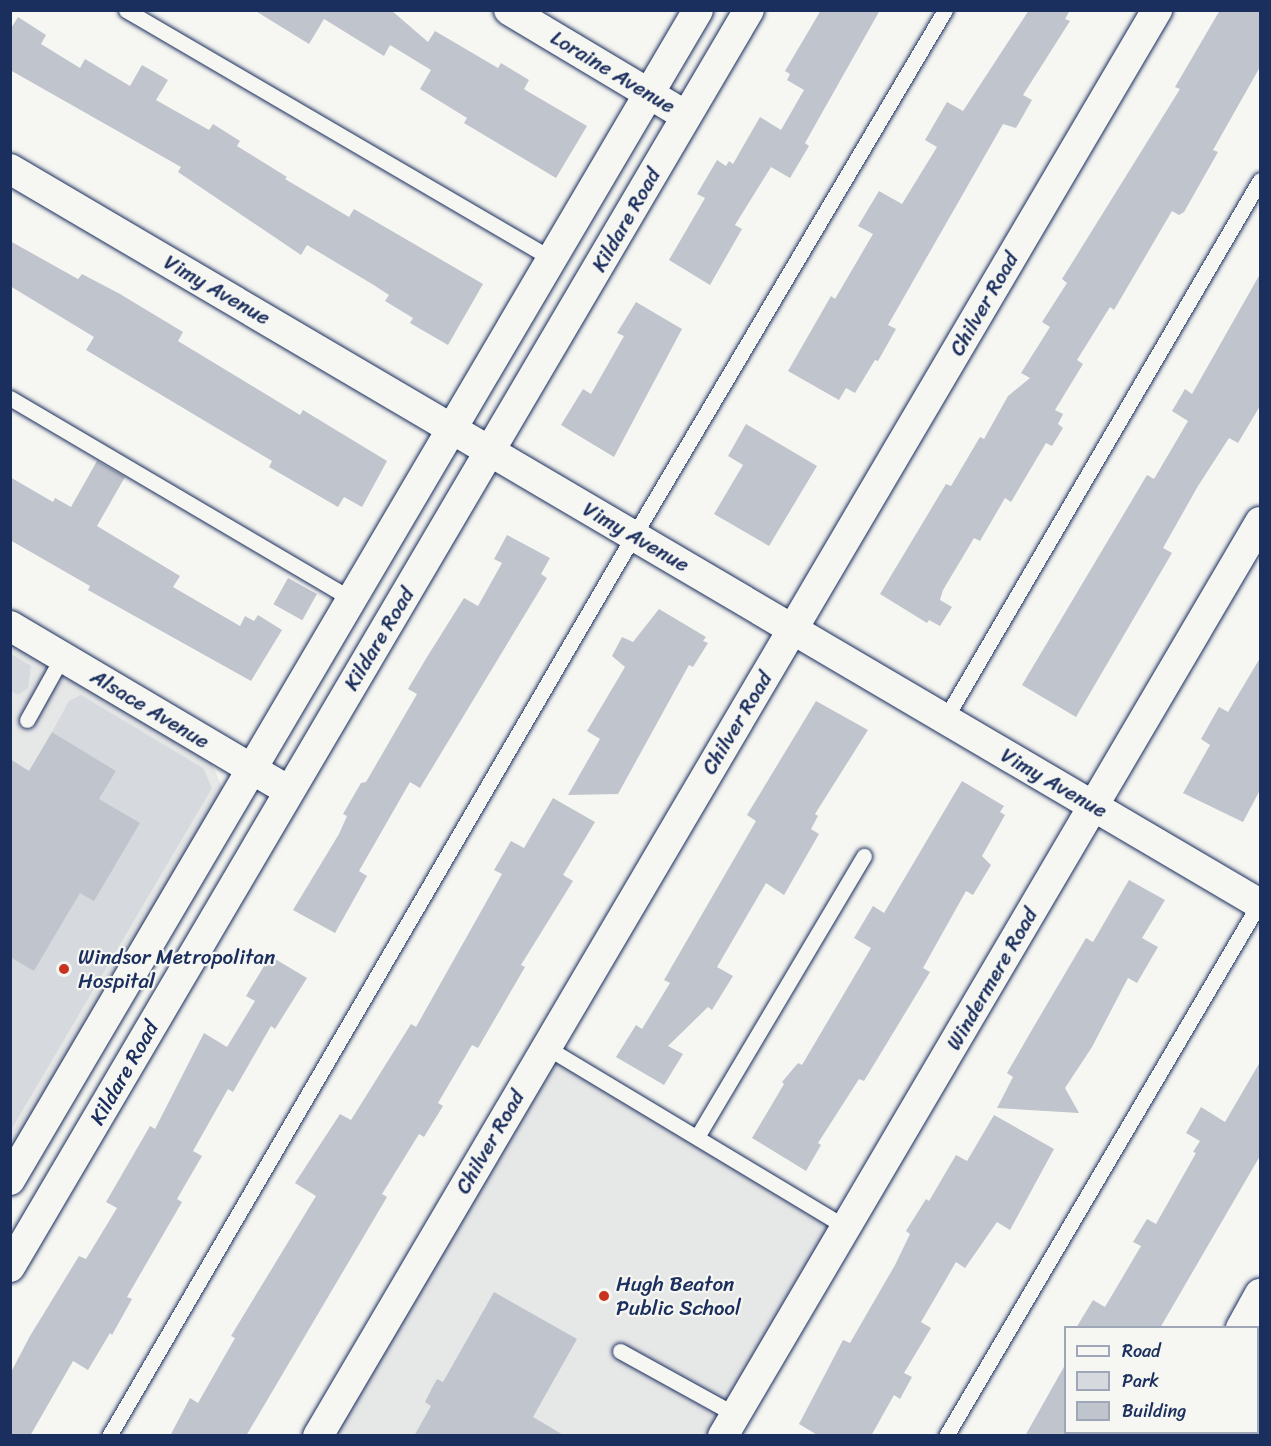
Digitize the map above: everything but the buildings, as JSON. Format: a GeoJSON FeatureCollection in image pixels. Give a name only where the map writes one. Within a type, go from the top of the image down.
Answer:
{"type":"FeatureCollection","features":[{"type":"Feature","properties":{"kind":"street","name":"Loraine Avenue"},"geometry":{"type":"LineString","coordinates":[[509,10],[687,116]]}},
{"type":"Feature","properties":{"kind":"street","name":"Kildare Road"},"geometry":{"type":"LineString","coordinates":[[10,1180],[698,10]]}},
{"type":"Feature","properties":{"kind":"street","name":"Kildare Road"},"geometry":{"type":"LineString","coordinates":[[10,1267],[749,10]]}},
{"type":"Feature","properties":{"kind":"street","name":"Chilver Road"},"geometry":{"type":"LineString","coordinates":[[318,1436],[1157,10]]}},
{"type":"Feature","properties":{"kind":"street","name":"Vimy Avenue"},"geometry":{"type":"LineString","coordinates":[[10,169],[1260,903]]}},
{"type":"Feature","properties":{"kind":"street","name":"Windermere Road"},"geometry":{"type":"LineString","coordinates":[[729,1425],[1260,522]]}},
{"type":"Feature","properties":{"kind":"street","name":"Alsace Avenue"},"geometry":{"type":"LineString","coordinates":[[10,626],[289,791]]}},
{"type":"Feature","properties":{"kind":"street"},"geometry":{"type":"LineString","coordinates":[[1242,1326],[1260,1294]]}},
{"type":"Feature","properties":{"kind":"lane"},"geometry":{"type":"LineString","coordinates":[[126,10],[552,259]]}},
{"type":"Feature","properties":{"kind":"lane"},"geometry":{"type":"LineString","coordinates":[[109,1436],[634,535],[945,10]]}},
{"type":"Feature","properties":{"kind":"lane"},"geometry":{"type":"LineString","coordinates":[[945,719],[1260,180]]}},
{"type":"Feature","properties":{"kind":"lane"},"geometry":{"type":"LineString","coordinates":[[10,398],[351,599]]}},
{"type":"Feature","properties":{"kind":"lane"},"geometry":{"type":"LineString","coordinates":[[27,720],[62,657]]}},
{"type":"Feature","properties":{"kind":"lane"},"geometry":{"type":"LineString","coordinates":[[697,1137],[864,856]]}},
{"type":"Feature","properties":{"kind":"lane"},"geometry":{"type":"LineString","coordinates":[[946,1436],[1260,903]]}},
{"type":"Feature","properties":{"kind":"lane"},"geometry":{"type":"LineString","coordinates":[[546,1047],[846,1227]]}},
{"type":"Feature","properties":{"kind":"lane"},"geometry":{"type":"LineString","coordinates":[[620,1351],[729,1425]]}},
{"type":"Feature","properties":{"kind":"shaded area","name":"Windsor Metropolitan Hospital"},"geometry":{"type":"Polygon","coordinates":[[[11,644],[211,762],[223,789],[11,1150],[11,644]]]}},
{"type":"Feature","properties":{"kind":"shaded area","name":"Hugh Beaton Public School"},"geometry":{"type":"Polygon","coordinates":[[[556,1062],[831,1226],[708,1435],[335,1436],[556,1062]]]}},
{"type":"Feature","properties":{"kind":"green space"},"geometry":{"type":"Polygon","coordinates":[[[11,654],[31,666],[28,688],[18,695],[11,691],[11,654]]]}},
{"type":"Feature","properties":{"kind":"green space"},"geometry":{"type":"Polygon","coordinates":[[[81,695],[203,768],[212,788],[11,1130],[11,957],[34,971],[69,912],[99,799],[116,771],[52,732],[69,701],[81,695]]]}},
{"type":"Feature","properties":{"kind":"place","name":"Windsor Metropolitan Hospital"},"geometry":{"type":"Point","coordinates":[64,969]}},
{"type":"Feature","properties":{"kind":"place","name":"Hugh Beaton Public School"},"geometry":{"type":"Point","coordinates":[604,1296]}}]}
